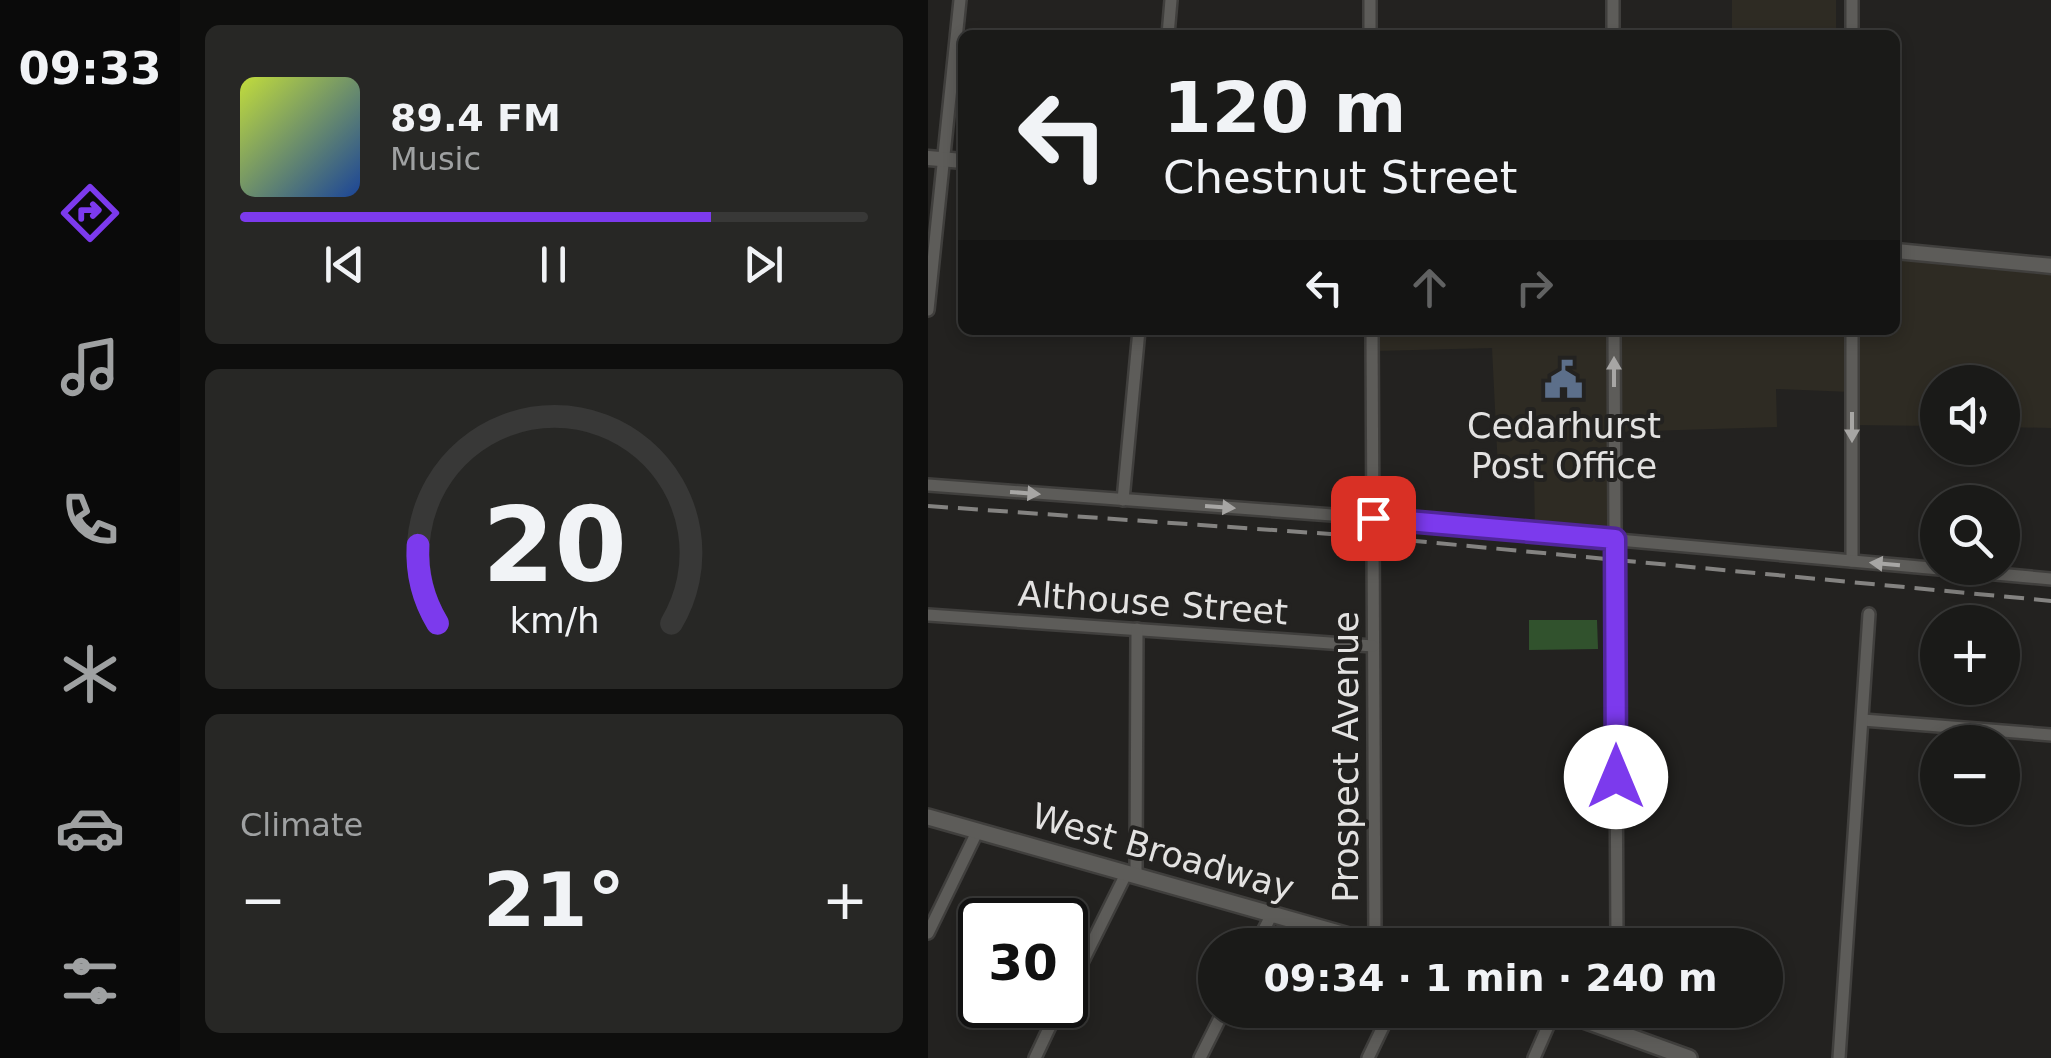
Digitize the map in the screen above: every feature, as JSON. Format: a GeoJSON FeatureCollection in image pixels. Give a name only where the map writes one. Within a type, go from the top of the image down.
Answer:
{"type":"FeatureCollection","features":[{"type":"Feature","properties":{"kind":"main road","name":"West Broadway"},"geometry":{"type":"LineString","coordinates":[[928,817],[1321,928]]}},
{"type":"Feature","properties":{"kind":"main road"},"geometry":{"type":"LineString","coordinates":[[1606,1028],[1689,1058]]}},
{"type":"Feature","properties":{"kind":"street"},"geometry":{"type":"LineString","coordinates":[[928,310],[960,0]]}},
{"type":"Feature","properties":{"kind":"street"},"geometry":{"type":"LineString","coordinates":[[1168,30],[1171,0]]}},
{"type":"Feature","properties":{"kind":"street"},"geometry":{"type":"LineString","coordinates":[[1370,0],[1370,30]]}},
{"type":"Feature","properties":{"kind":"street"},"geometry":{"type":"LineString","coordinates":[[1613,0],[1613,30]]}},
{"type":"Feature","properties":{"kind":"street"},"geometry":{"type":"LineString","coordinates":[[1852,0],[1852,30]]}},
{"type":"Feature","properties":{"kind":"street"},"geometry":{"type":"LineString","coordinates":[[928,158],[958,160]]}},
{"type":"Feature","properties":{"kind":"street"},"geometry":{"type":"LineString","coordinates":[[1900,251],[2052,266]]}},
{"type":"Feature","properties":{"kind":"street"},"geometry":{"type":"LineString","coordinates":[[1123,500],[1139,335]]}},
{"type":"Feature","properties":{"kind":"street","name":"Prospect Avenue"},"geometry":{"type":"LineString","coordinates":[[1372,335],[1378,928]]}},
{"type":"Feature","properties":{"kind":"street"},"geometry":{"type":"LineString","coordinates":[[1614,335],[1617,928]]}},
{"type":"Feature","properties":{"kind":"street"},"geometry":{"type":"LineString","coordinates":[[1852,335],[1852,561]]}},
{"type":"Feature","properties":{"kind":"street"},"geometry":{"type":"LineString","coordinates":[[928,485],[1373,518],[2052,579]]}},
{"type":"Feature","properties":{"kind":"street"},"geometry":{"type":"LineString","coordinates":[[1839,1058],[1868,614]]}},
{"type":"Feature","properties":{"kind":"street","name":"Althouse Street"},"geometry":{"type":"LineString","coordinates":[[928,615],[1373,646]]}},
{"type":"Feature","properties":{"kind":"street"},"geometry":{"type":"LineString","coordinates":[[1088,954],[1132,873],[1137,629]]}},
{"type":"Feature","properties":{"kind":"street"},"geometry":{"type":"LineString","coordinates":[[1862,720],[2052,735]]}},
{"type":"Feature","properties":{"kind":"street"},"geometry":{"type":"LineString","coordinates":[[928,933],[978,830]]}},
{"type":"Feature","properties":{"kind":"street"},"geometry":{"type":"LineString","coordinates":[[1265,928],[1272,914]]}},
{"type":"Feature","properties":{"kind":"street"},"geometry":{"type":"LineString","coordinates":[[1034,1058],[1049,1028]]}},
{"type":"Feature","properties":{"kind":"street"},"geometry":{"type":"LineString","coordinates":[[1200,1058],[1215,1028]]}},
{"type":"Feature","properties":{"kind":"street"},"geometry":{"type":"LineString","coordinates":[[1368,1058],[1382,1028]]}},
{"type":"Feature","properties":{"kind":"street"},"geometry":{"type":"LineString","coordinates":[[1534,1058],[1547,1028]]}},
{"type":"Feature","properties":{"kind":"shaded area"},"geometry":{"type":"Polygon","coordinates":[[[1732,0],[1836,0],[1836,30],[1732,30],[1732,0]]]}},
{"type":"Feature","properties":{"kind":"shaded area"},"geometry":{"type":"Polygon","coordinates":[[[1900,252],[2051,267],[2051,428],[2020,427],[2020,365],[1920,365],[1920,426],[1851,425],[1851,392],[1776,389],[1777,427],[1616,432],[1613,544],[1535,535],[1534,471],[1498,469],[1492,348],[1375,351],[1375,335],[1900,335],[1900,252]]]}},
{"type":"Feature","properties":{"kind":"green space"},"geometry":{"type":"Polygon","coordinates":[[[1529,620],[1597,620],[1598,649],[1529,650],[1529,620]]]}},
{"type":"Feature","properties":{"kind":"railway"},"geometry":{"type":"LineString","coordinates":[[928,506],[1373,537],[2052,601]]}},
{"type":"Feature","properties":{"kind":"place","name":"Cedarhurst Post Office"},"geometry":{"type":"Point","coordinates":[1564,379]}},
{"type":"Feature","properties":{"kind":"route"},"geometry":{"type":"LineString","coordinates":[[1373,518],[1615,539],[1616,777]]}}]}
